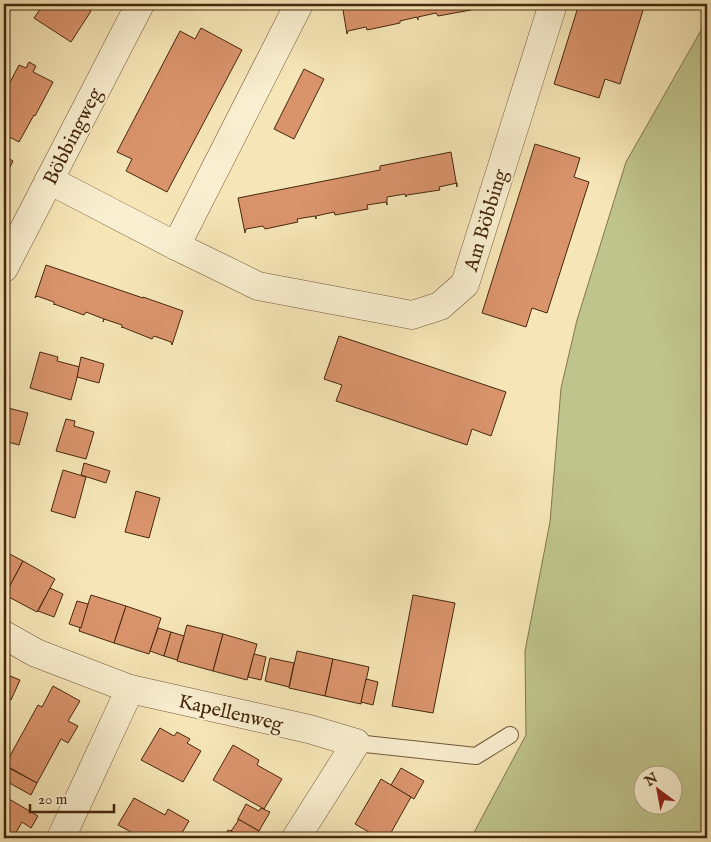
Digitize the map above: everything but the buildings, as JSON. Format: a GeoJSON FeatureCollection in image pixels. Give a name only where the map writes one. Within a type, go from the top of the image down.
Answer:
{"type":"FeatureCollection","features":[{"type":"Feature","properties":{"kind":"street","name":"Böbbingweg"},"geometry":{"type":"LineString","coordinates":[[4,268],[140,4]]}},
{"type":"Feature","properties":{"kind":"street"},"geometry":{"type":"LineString","coordinates":[[176,246],[300,4]]}},
{"type":"Feature","properties":{"kind":"street","name":"Am Böbbing"},"geometry":{"type":"LineString","coordinates":[[49,180],[258,286],[412,315],[440,306],[465,284],[552,4]]}},
{"type":"Feature","properties":{"kind":"street","name":"Kapellenweg"},"geometry":{"type":"LineString","coordinates":[[4,635],[36,653],[130,689],[309,729],[356,743]]}},
{"type":"Feature","properties":{"kind":"street"},"geometry":{"type":"LineString","coordinates":[[61,838],[130,689]]}},
{"type":"Feature","properties":{"kind":"street"},"geometry":{"type":"LineString","coordinates":[[296,838],[356,743]]}},
{"type":"Feature","properties":{"kind":"lane"},"geometry":{"type":"LineString","coordinates":[[356,743],[476,756],[510,735]]}},
{"type":"Feature","properties":{"kind":"green space"},"geometry":{"type":"Polygon","coordinates":[[[707,20],[707,838],[471,838],[526,735],[525,651],[550,522],[561,388],[577,320],[626,162],[707,20]]]}}]}
